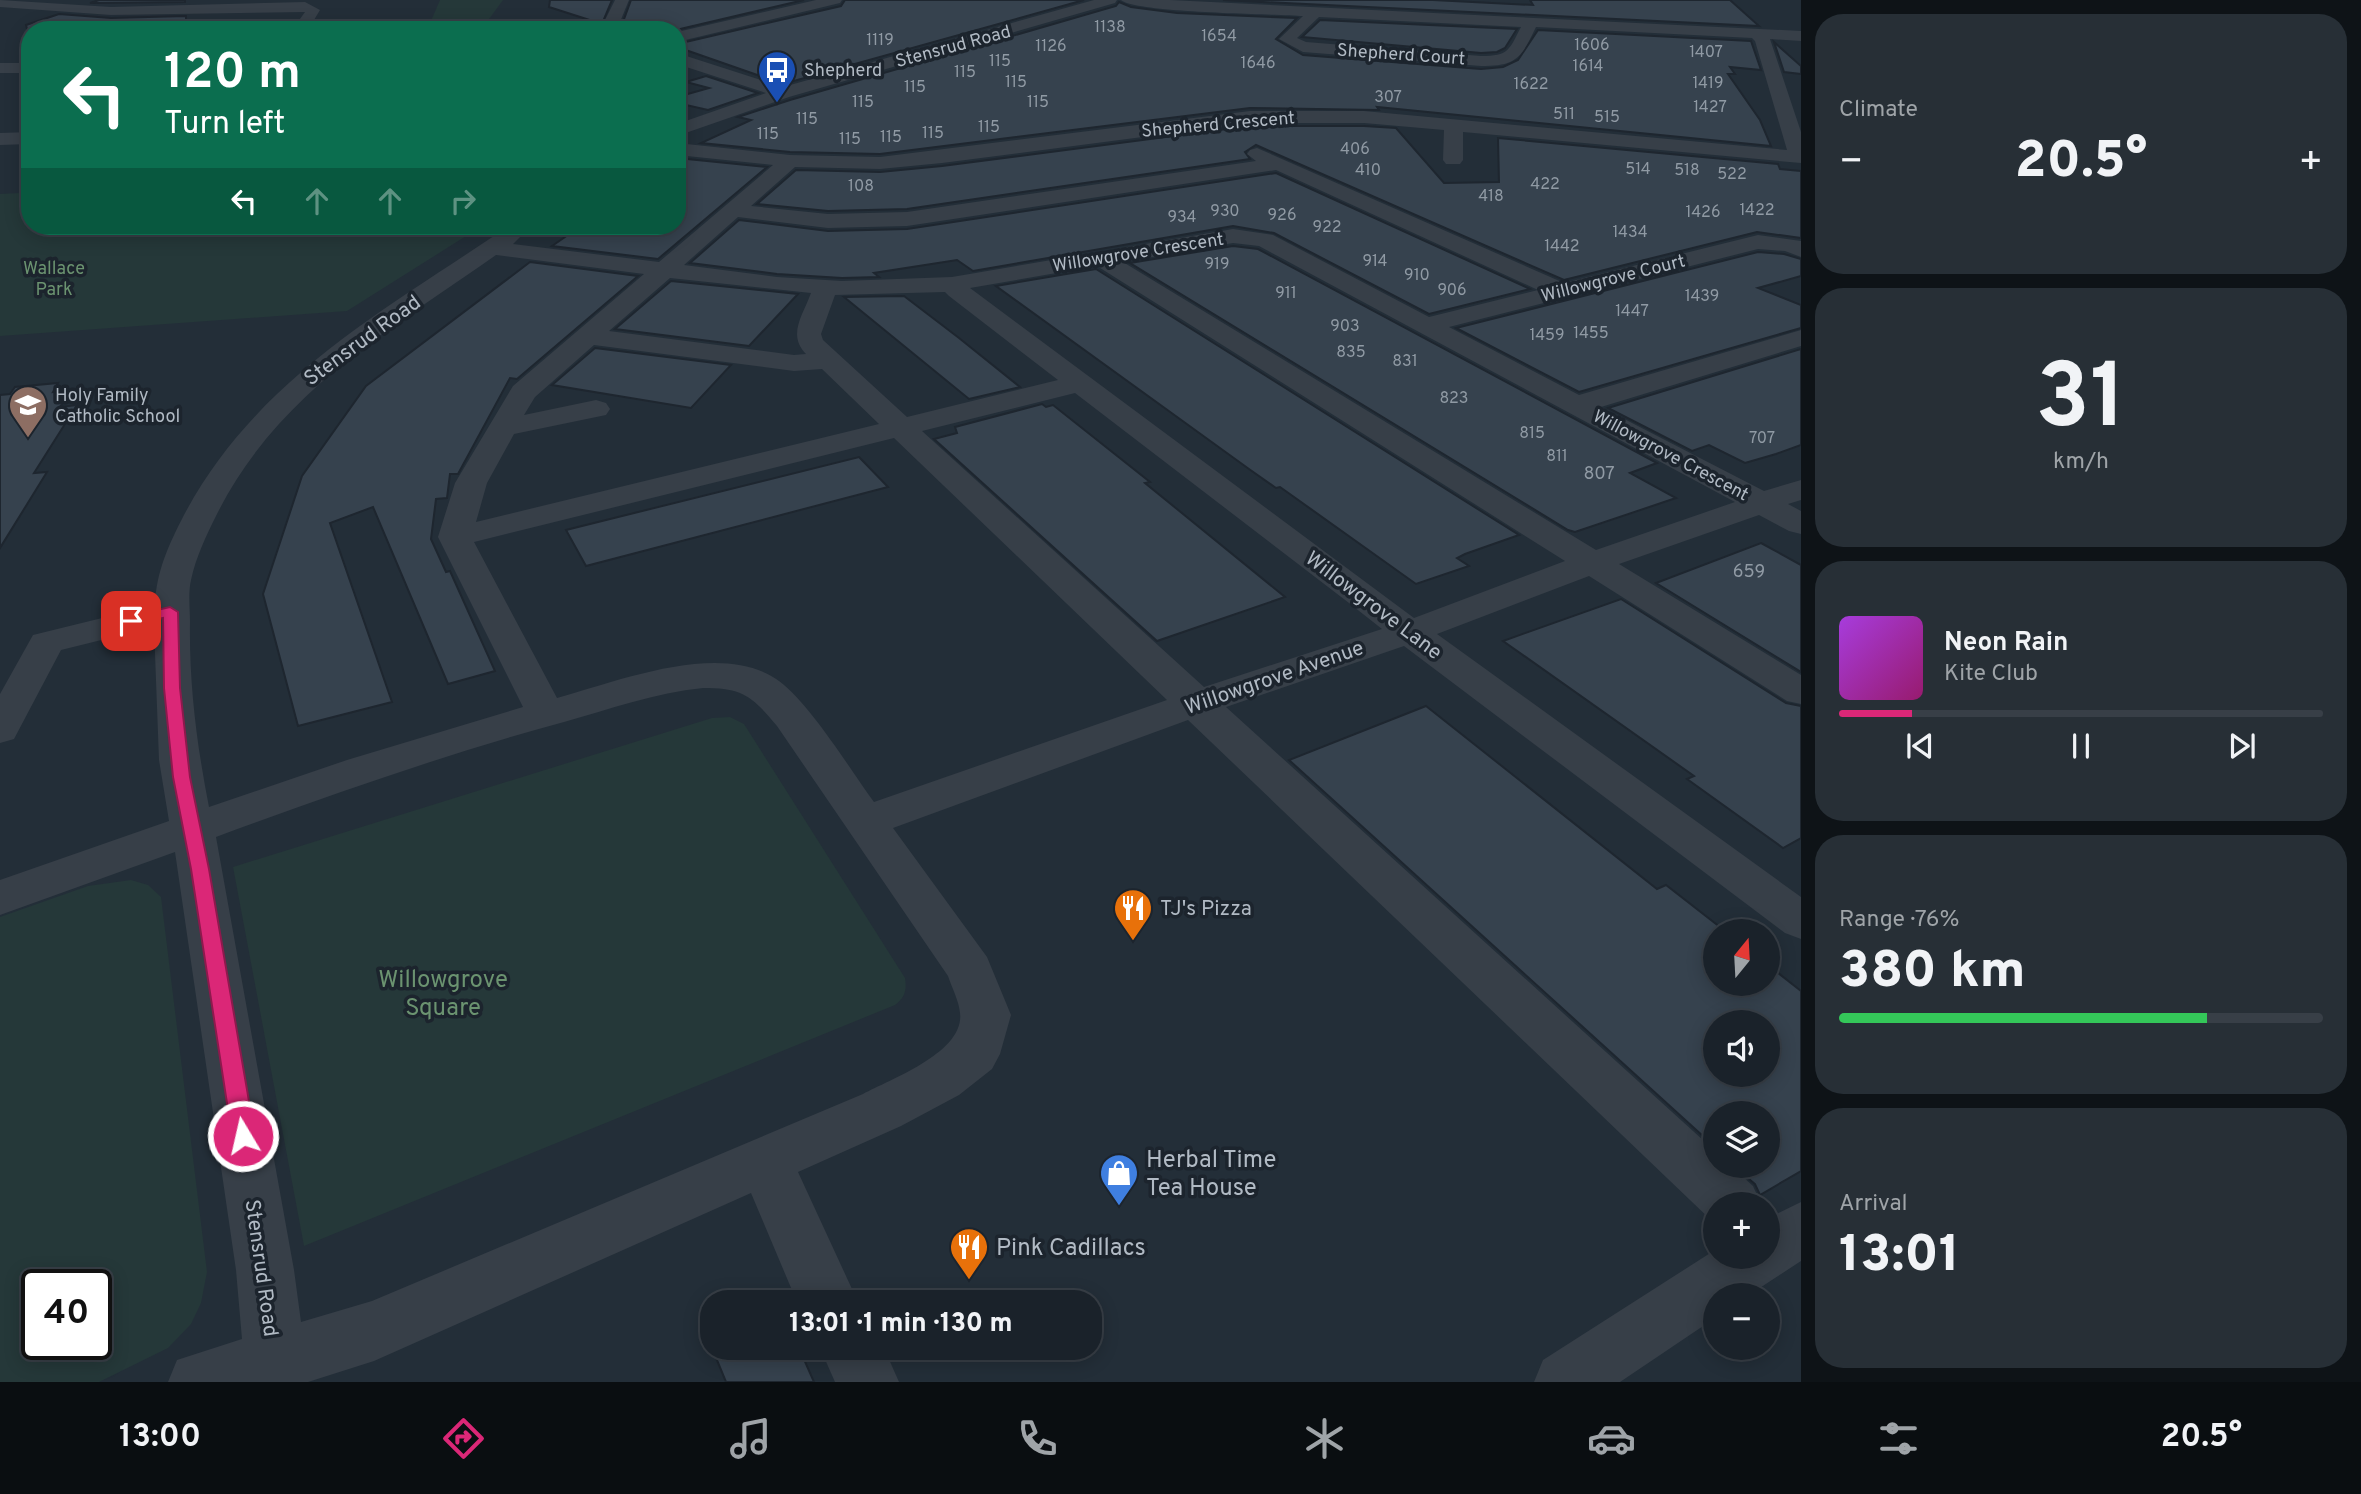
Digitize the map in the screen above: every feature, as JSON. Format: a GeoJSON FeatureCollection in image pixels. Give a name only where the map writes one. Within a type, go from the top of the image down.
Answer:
{"type":"FeatureCollection","features":[{"type":"Feature","properties":{"kind":"street"},"geometry":{"type":"LineString","coordinates":[[612,21],[622,0]]}},
{"type":"Feature","properties":{"kind":"street"},"geometry":{"type":"LineString","coordinates":[[686,35],[835,0]]}},
{"type":"Feature","properties":{"kind":"street","name":"Stensrud Road"},"geometry":{"type":"LineString","coordinates":[[686,127],[783,93],[1110,0]]}},
{"type":"Feature","properties":{"kind":"street"},"geometry":{"type":"LineString","coordinates":[[1128,0],[1311,12],[1801,36]]}},
{"type":"Feature","properties":{"kind":"street"},"geometry":{"type":"LineString","coordinates":[[0,3],[111,11],[305,6],[313,10],[306,21]]}},
{"type":"Feature","properties":{"kind":"street","name":"Shepherd Court"},"geometry":{"type":"LineString","coordinates":[[1311,12],[1311,17],[1287,39],[1303,47],[1481,61],[1504,62],[1513,56],[1529,27],[1526,23]]}},
{"type":"Feature","properties":{"kind":"street"},"geometry":{"type":"LineString","coordinates":[[1756,34],[1762,39],[1801,157]]}},
{"type":"Feature","properties":{"kind":"street"},"geometry":{"type":"LineString","coordinates":[[686,61],[783,93]]}},
{"type":"Feature","properties":{"kind":"street"},"geometry":{"type":"LineString","coordinates":[[0,68],[21,68]]}},
{"type":"Feature","properties":{"kind":"street"},"geometry":{"type":"LineString","coordinates":[[1778,86],[1798,87]]}},
{"type":"Feature","properties":{"kind":"street","name":"Shepherd Crescent"},"geometry":{"type":"LineString","coordinates":[[686,150],[790,161],[911,160],[1195,123],[1243,111],[1454,125],[1801,157]]}},
{"type":"Feature","properties":{"kind":"street"},"geometry":{"type":"LineString","coordinates":[[1195,123],[1278,164],[1561,291]]}},
{"type":"Feature","properties":{"kind":"street"},"geometry":{"type":"LineString","coordinates":[[1453,160],[1454,125]]}},
{"type":"Feature","properties":{"kind":"street"},"geometry":{"type":"LineString","coordinates":[[0,139],[21,138]]}},
{"type":"Feature","properties":{"kind":"street"},"geometry":{"type":"LineString","coordinates":[[545,713],[455,537],[471,483],[523,392],[790,161]]}},
{"type":"Feature","properties":{"kind":"street"},"geometry":{"type":"LineString","coordinates":[[733,211],[828,221],[906,219],[1278,164]]}},
{"type":"Feature","properties":{"kind":"street","name":"Stensrud Road"},"geometry":{"type":"LineString","coordinates":[[276,1371],[265,1270],[192,827],[181,777],[172,688],[170,612],[173,582],[200,511],[239,450],[288,396],[339,352],[512,235]]}},
{"type":"Feature","properties":{"kind":"street","name":"Willowgrove Crescent"},"geometry":{"type":"LineString","coordinates":[[492,248],[777,284],[898,287],[952,284],[1233,236],[1265,240],[1801,524]]}},
{"type":"Feature","properties":{"kind":"street","name":"Willowgrove Court"},"geometry":{"type":"LineString","coordinates":[[1426,325],[1758,242],[1790,245],[1801,250]]}},
{"type":"Feature","properties":{"kind":"street"},"geometry":{"type":"LineString","coordinates":[[1100,258],[1801,692]]}},
{"type":"Feature","properties":{"kind":"street","name":"Willowgrove Lane"},"geometry":{"type":"LineString","coordinates":[[952,284],[1077,384],[1801,921]]}},
{"type":"Feature","properties":{"kind":"street"},"geometry":{"type":"LineString","coordinates":[[826,287],[807,334],[810,343],[1720,1192]]}},
{"type":"Feature","properties":{"kind":"street"},"geometry":{"type":"LineString","coordinates":[[588,336],[794,363],[829,361]]}},
{"type":"Feature","properties":{"kind":"street"},"geometry":{"type":"LineString","coordinates":[[1576,405],[1801,338]]}},
{"type":"Feature","properties":{"kind":"street"},"geometry":{"type":"LineString","coordinates":[[455,537],[897,426],[1077,384]]}},
{"type":"Feature","properties":{"kind":"street"},"geometry":{"type":"LineString","coordinates":[[502,428],[596,409]]}},
{"type":"Feature","properties":{"kind":"street","name":"Willowgrove Avenue"},"geometry":{"type":"LineString","coordinates":[[866,821],[1194,704],[1409,632],[1591,562],[1801,489]]}},
{"type":"Feature","properties":{"kind":"street"},"geometry":{"type":"LineString","coordinates":[[0,730],[46,643],[170,612]]}},
{"type":"Feature","properties":{"kind":"street"},"geometry":{"type":"LineString","coordinates":[[0,898],[192,827],[341,776],[545,713],[682,679],[744,679],[769,691],[784,708],[970,970],[986,1015],[974,1054],[941,1079],[882,1110],[374,1331],[276,1371],[199,1382]]}},
{"type":"Feature","properties":{"kind":"street"},"geometry":{"type":"LineString","coordinates":[[766,1161],[804,1254],[822,1290]]}},
{"type":"Feature","properties":{"kind":"street"},"geometry":{"type":"LineString","coordinates":[[1565,1382],[1735,1269]]}},
{"type":"Feature","properties":{"kind":"street"},"geometry":{"type":"LineString","coordinates":[[857,1360],[868,1382]]}},
{"type":"Feature","properties":{"kind":"green space"},"geometry":{"type":"Polygon","coordinates":[[[440,0],[503,0],[488,21],[431,21],[440,0]]]}},
{"type":"Feature","properties":{"kind":"green space","name":"Wallace Park"},"geometry":{"type":"Polygon","coordinates":[[[21,191],[21,235],[468,235],[347,311],[0,336],[0,194],[21,191]]]}},
{"type":"Feature","properties":{"kind":"green space","name":"Willowgrove Square"},"geometry":{"type":"Polygon","coordinates":[[[730,717],[744,724],[905,978],[905,990],[901,999],[895,1005],[304,1246],[233,867],[712,718],[730,717]]]}},
{"type":"Feature","properties":{"kind":"green space"},"geometry":{"type":"Polygon","coordinates":[[[131,880],[148,885],[161,897],[207,1272],[201,1303],[191,1324],[168,1348],[99,1382],[0,1382],[0,917],[88,886],[131,880]]]}},
{"type":"Feature","properties":{"kind":"building"},"geometry":{"type":"Polygon","coordinates":[[[99,0],[185,0],[185,2],[90,3],[99,0]]]}},
{"type":"Feature","properties":{"kind":"building"},"geometry":{"type":"Polygon","coordinates":[[[550,0],[612,0],[603,21],[593,21],[549,7],[550,0]]]}},
{"type":"Feature","properties":{"kind":"building"},"geometry":{"type":"Polygon","coordinates":[[[631,0],[804,0],[686,28],[686,21],[623,21],[631,0]]]}},
{"type":"Feature","properties":{"kind":"building"},"geometry":{"type":"Polygon","coordinates":[[[845,0],[1084,0],[783,84],[686,50],[686,42],[841,6],[845,0]]]}},
{"type":"Feature","properties":{"kind":"building"},"geometry":{"type":"Polygon","coordinates":[[[1223,0],[1433,0],[1533,5],[1530,0],[1730,0],[1759,26],[1223,0]]]}},
{"type":"Feature","properties":{"kind":"building"},"geometry":{"type":"Polygon","coordinates":[[[1119,2],[1131,7],[1177,13],[1297,18],[1276,39],[1303,55],[1481,69],[1503,67],[1518,60],[1538,30],[1751,41],[1761,70],[1730,67],[1735,74],[1728,74],[1760,120],[1771,146],[1377,107],[1379,110],[1250,108],[880,154],[790,152],[701,143],[751,120],[738,117],[1116,6],[1119,2]]]}},
{"type":"Feature","properties":{"kind":"building"},"geometry":{"type":"Polygon","coordinates":[[[59,14],[111,18],[186,16],[186,21],[38,21],[59,14]]]}},
{"type":"Feature","properties":{"kind":"building"},"geometry":{"type":"Polygon","coordinates":[[[1320,20],[1517,29],[1505,48],[1497,52],[1481,53],[1302,37],[1320,20]]]}},
{"type":"Feature","properties":{"kind":"building"},"geometry":{"type":"Polygon","coordinates":[[[1774,42],[1801,66],[1801,74],[1784,72],[1774,42]]]}},
{"type":"Feature","properties":{"kind":"building"},"geometry":{"type":"Polygon","coordinates":[[[706,76],[758,93],[708,110],[686,105],[686,94],[709,88],[686,82],[706,76]]]}},
{"type":"Feature","properties":{"kind":"building"},"geometry":{"type":"Polygon","coordinates":[[[1250,126],[1396,128],[1444,183],[1499,182],[1498,138],[1778,164],[1780,169],[1801,171],[1801,238],[1757,232],[1564,280],[1256,145],[1245,152],[1250,159],[907,209],[828,211],[757,204],[796,170],[880,172],[942,166],[1250,126]]]}},
{"type":"Feature","properties":{"kind":"building"},"geometry":{"type":"Polygon","coordinates":[[[686,159],[767,167],[658,259],[552,246],[568,235],[686,235],[686,159]]]}},
{"type":"Feature","properties":{"kind":"building"},"geometry":{"type":"Polygon","coordinates":[[[1276,173],[1530,289],[1429,314],[1274,233],[1233,226],[973,271],[957,260],[874,273],[879,277],[842,278],[777,274],[690,263],[739,220],[828,231],[907,229],[1276,173]]]}},
{"type":"Feature","properties":{"kind":"building"},"geometry":{"type":"Polygon","coordinates":[[[1233,246],[1258,249],[1657,463],[1630,473],[1676,498],[1575,532],[1568,530],[1130,263],[1233,246]]]}},
{"type":"Feature","properties":{"kind":"building"},"geometry":{"type":"Polygon","coordinates":[[[1758,252],[1784,254],[1801,259],[1801,276],[1758,288],[1801,305],[1801,328],[1579,392],[1456,328],[1758,252]]]}},
{"type":"Feature","properties":{"kind":"building"},"geometry":{"type":"Polygon","coordinates":[[[530,262],[638,276],[517,379],[510,378],[458,474],[450,474],[447,498],[436,499],[431,539],[446,572],[450,571],[495,671],[448,684],[373,507],[330,523],[392,702],[298,726],[263,594],[302,476],[366,386],[530,262]]]}},
{"type":"Feature","properties":{"kind":"building"},"geometry":{"type":"Polygon","coordinates":[[[1096,269],[1519,535],[1457,558],[1469,566],[1416,584],[1280,487],[1276,488],[1249,469],[996,286],[1096,269]]]}},
{"type":"Feature","properties":{"kind":"building"},"geometry":{"type":"Polygon","coordinates":[[[671,281],[798,294],[749,346],[615,329],[671,281]]]}},
{"type":"Feature","properties":{"kind":"building"},"geometry":{"type":"Polygon","coordinates":[[[904,296],[1020,387],[969,399],[844,297],[904,296]]]}},
{"type":"Feature","properties":{"kind":"building"},"geometry":{"type":"Polygon","coordinates":[[[595,348],[731,365],[691,408],[552,385],[595,348]]]}},
{"type":"Feature","properties":{"kind":"building"},"geometry":{"type":"Polygon","coordinates":[[[1801,349],[1801,445],[1776,454],[1745,463],[1709,445],[1692,451],[1608,408],[1801,349]]]}},
{"type":"Feature","properties":{"kind":"building","name":"Holy Family Catholic School"},"geometry":{"type":"Polygon","coordinates":[[[58,383],[53,392],[71,390],[60,407],[77,405],[34,473],[47,472],[0,548],[0,395],[10,394],[15,387],[58,383]]]}},
{"type":"Feature","properties":{"kind":"building"},"geometry":{"type":"Polygon","coordinates":[[[1042,404],[1046,407],[1053,405],[1150,482],[1145,483],[1285,597],[1157,641],[934,439],[957,433],[955,427],[1042,404]]]}},
{"type":"Feature","properties":{"kind":"building"},"geometry":{"type":"Polygon","coordinates":[[[859,457],[888,487],[586,566],[566,530],[859,457]]]}},
{"type":"Feature","properties":{"kind":"building"},"geometry":{"type":"Polygon","coordinates":[[[1761,543],[1801,565],[1801,672],[1656,583],[1761,543]]]}},
{"type":"Feature","properties":{"kind":"building"},"geometry":{"type":"Polygon","coordinates":[[[1621,599],[1786,703],[1801,706],[1801,838],[1783,848],[1687,779],[1694,776],[1503,641],[1621,599]]]}},
{"type":"Feature","properties":{"kind":"building"},"geometry":{"type":"Polygon","coordinates":[[[1426,706],[1657,889],[1666,885],[1710,919],[1703,919],[1703,996],[1780,996],[1780,974],[1801,991],[1801,1171],[1765,1192],[1759,1192],[1748,1178],[1780,1178],[1780,1101],[1703,1101],[1703,1136],[1289,760],[1426,706]]]}},
{"type":"Feature","properties":{"kind":"building"},"geometry":{"type":"Polygon","coordinates":[[[717,1360],[804,1360],[814,1382],[726,1382],[717,1360]]]}},
{"type":"Feature","properties":{"kind":"place","name":"Shepherd"},"geometry":{"type":"Point","coordinates":[777,104]}},
{"type":"Feature","properties":{"kind":"place","name":"Holy Family Catholic School"},"geometry":{"type":"Point","coordinates":[28,439]}},
{"type":"Feature","properties":{"kind":"place","name":"TJ's Pizza"},"geometry":{"type":"Point","coordinates":[1133,942]}},
{"type":"Feature","properties":{"kind":"place","name":"Herbal Time Tea House"},"geometry":{"type":"Point","coordinates":[1119,1207]}},
{"type":"Feature","properties":{"kind":"place","name":"Pink Cadillacs"},"geometry":{"type":"Point","coordinates":[969,1281]}},
{"type":"Feature","properties":{"kind":"route"},"geometry":{"type":"LineString","coordinates":[[131,621],[170,612],[172,688],[181,777],[200,869],[243,1136]]}}]}
